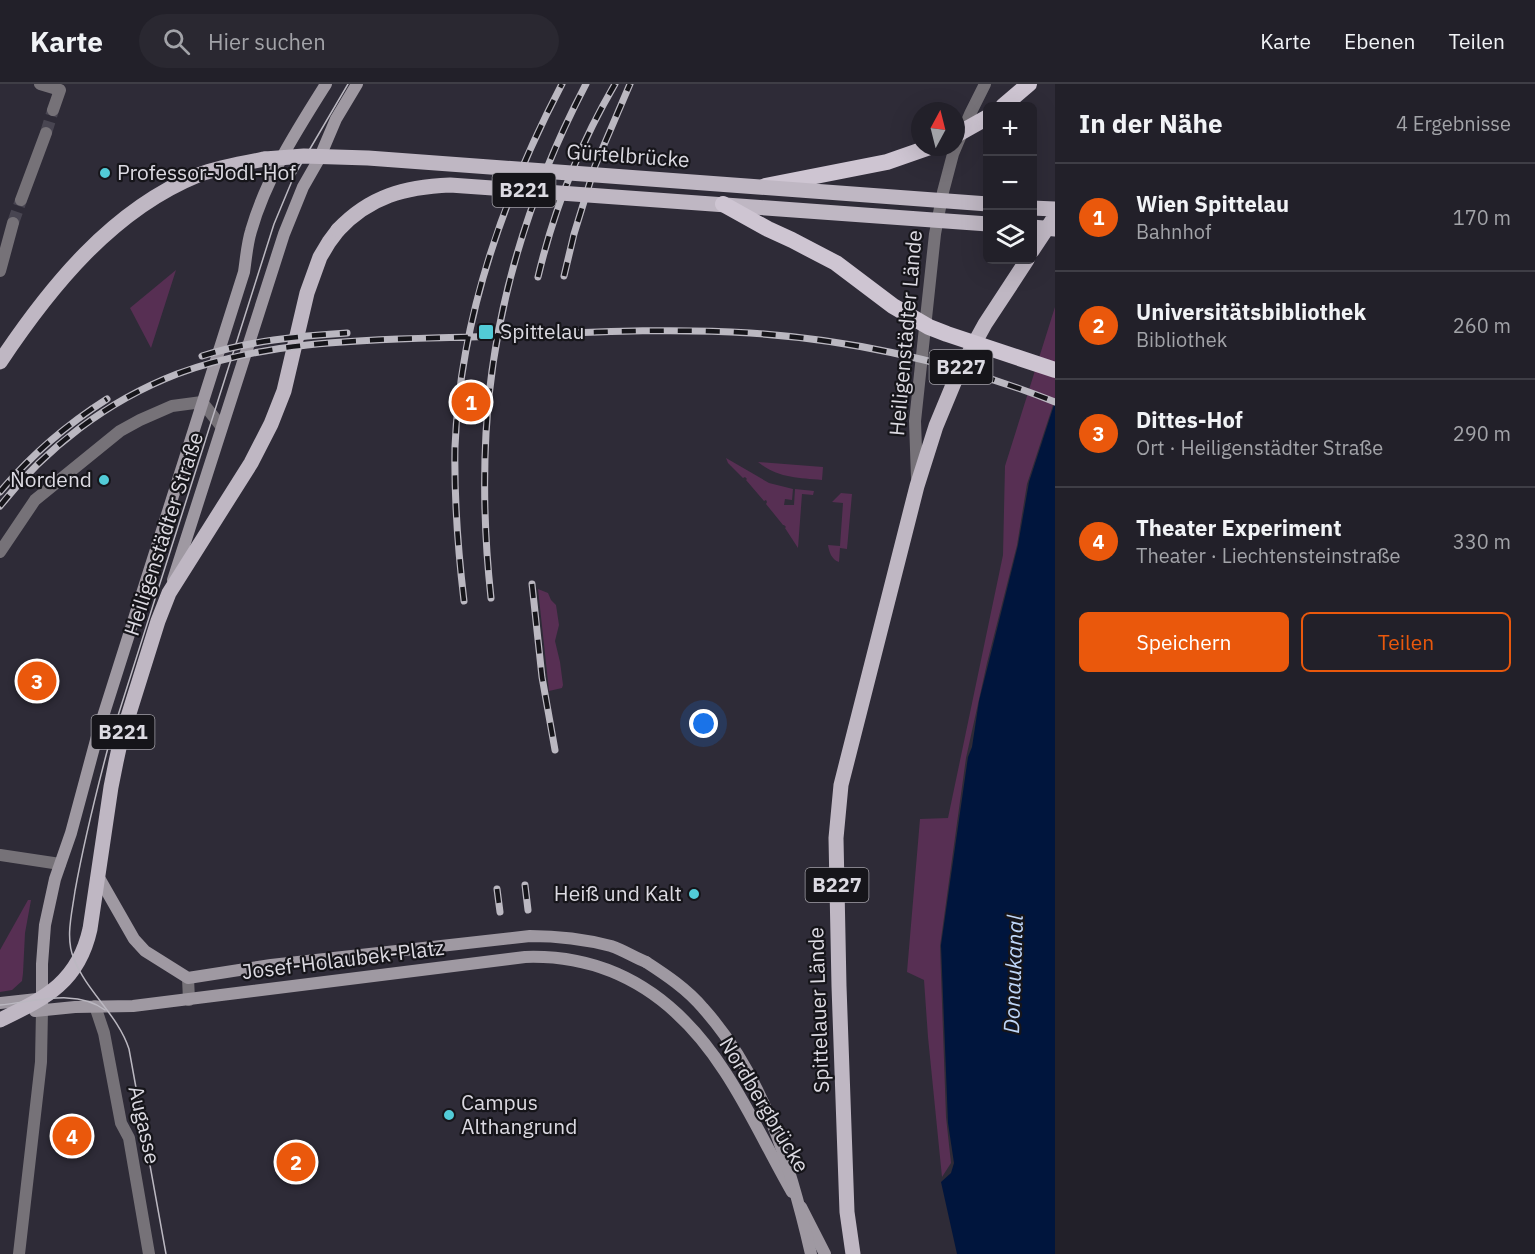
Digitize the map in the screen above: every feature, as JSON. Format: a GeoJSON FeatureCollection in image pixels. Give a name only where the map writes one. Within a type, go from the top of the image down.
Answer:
{"type":"FeatureCollection","features":[{"type":"Feature","properties":{"kind":"highway"},"geometry":{"type":"LineString","coordinates":[[1008,102],[1029,84]]}},
{"type":"Feature","properties":{"kind":"highway"},"geometry":{"type":"LineString","coordinates":[[965,130],[983,119]]}},
{"type":"Feature","properties":{"kind":"highway"},"geometry":{"type":"LineString","coordinates":[[761,187],[887,162],[911,154]]}},
{"type":"Feature","properties":{"kind":"highway"},"geometry":{"type":"LineString","coordinates":[[723,204],[768,229],[814,250],[852,274],[901,311],[929,327],[1055,370]]}},
{"type":"Feature","properties":{"kind":"main road","name":"Heiligenstädter Straße"},"geometry":{"type":"LineString","coordinates":[[42,1005],[45,925],[51,894],[71,833],[99,729],[244,272],[250,234],[263,197],[280,160],[326,84]]}},
{"type":"Feature","properties":{"kind":"main road","name":"Heiligenstädter Straße"},"geometry":{"type":"LineString","coordinates":[[7,1017],[42,1005],[72,972],[86,946],[118,751],[158,621],[292,212],[336,119],[357,84]]}},
{"type":"Feature","properties":{"kind":"main road","name":"Gürtelbrücke"},"geometry":{"type":"LineString","coordinates":[[0,362],[31,317],[66,275],[97,243],[136,210],[198,175],[265,159],[304,156],[368,158],[983,204]]}},
{"type":"Feature","properties":{"kind":"main road","name":"Gürtelbrücke"},"geometry":{"type":"LineString","coordinates":[[169,593],[264,440],[278,408],[290,367],[304,302],[320,257],[347,220],[374,201],[391,194],[429,186],[477,186],[983,224]]}},
{"type":"Feature","properties":{"kind":"main road"},"geometry":{"type":"LineString","coordinates":[[1037,208],[1055,209]]}},
{"type":"Feature","properties":{"kind":"main road"},"geometry":{"type":"LineString","coordinates":[[1037,243],[1055,216]]}},
{"type":"Feature","properties":{"kind":"main road"},"geometry":{"type":"LineString","coordinates":[[1037,228],[1055,229]]}},
{"type":"Feature","properties":{"kind":"main road","name":"Heiligenstädter Lände"},"geometry":{"type":"LineString","coordinates":[[917,486],[936,426],[958,373],[985,324],[1024,264]]}},
{"type":"Feature","properties":{"kind":"main road","name":"Spittelauer Lände"},"geometry":{"type":"LineString","coordinates":[[854,1254],[848,1212],[843,1120],[836,838],[841,785],[917,486]]}},
{"type":"Feature","properties":{"kind":"main road"},"geometry":{"type":"LineString","coordinates":[[98,876],[134,939],[145,951],[188,978]]}},
{"type":"Feature","properties":{"kind":"main road","name":"Nordbergbrücke"},"geometry":{"type":"LineString","coordinates":[[500,939],[530,936],[572,938],[612,947],[646,962],[667,976],[702,1006],[743,1065],[771,1121],[793,1184],[811,1254]]}},
{"type":"Feature","properties":{"kind":"main road","name":"Josef-Holaubek-Platz"},"geometry":{"type":"LineString","coordinates":[[188,978],[271,965],[500,939]]}},
{"type":"Feature","properties":{"kind":"main road"},"geometry":{"type":"LineString","coordinates":[[458,944],[461,965]]}},
{"type":"Feature","properties":{"kind":"main road","name":"Nordbergbrücke"},"geometry":{"type":"LineString","coordinates":[[502,960],[542,956],[591,963],[645,988],[680,1016],[700,1037],[726,1072],[776,1164],[807,1215],[825,1254]]}},
{"type":"Feature","properties":{"kind":"main road","name":"Josef-Holaubek-Platz"},"geometry":{"type":"LineString","coordinates":[[0,1004],[125,1006],[502,960]]}},
{"type":"Feature","properties":{"kind":"street"},"geometry":{"type":"LineString","coordinates":[[40,84],[60,90],[53,110]]}},
{"type":"Feature","properties":{"kind":"street","name":"Heiligenstädter Lände"},"geometry":{"type":"LineString","coordinates":[[917,486],[915,420],[935,234],[953,154],[985,84]]}},
{"type":"Feature","properties":{"kind":"street"},"geometry":{"type":"LineString","coordinates":[[21,200],[46,133]]}},
{"type":"Feature","properties":{"kind":"street"},"geometry":{"type":"LineString","coordinates":[[0,271],[13,223]]}},
{"type":"Feature","properties":{"kind":"street"},"geometry":{"type":"LineString","coordinates":[[0,552],[35,500],[120,431],[172,406],[202,402],[221,426]]}},
{"type":"Feature","properties":{"kind":"street"},"geometry":{"type":"LineString","coordinates":[[0,855],[60,864]]}},
{"type":"Feature","properties":{"kind":"street"},"geometry":{"type":"LineString","coordinates":[[188,978],[189,1000]]}},
{"type":"Feature","properties":{"kind":"street"},"geometry":{"type":"LineString","coordinates":[[19,1254],[41,1062],[42,1005]]}},
{"type":"Feature","properties":{"kind":"street","name":"Augasse"},"geometry":{"type":"LineString","coordinates":[[95,1006],[104,1034],[121,1123],[129,1138],[149,1254]]}},
{"type":"Feature","properties":{"kind":"shaded area"},"geometry":{"type":"Polygon","coordinates":[[[176,270],[151,348],[130,308],[176,270]]]}},
{"type":"Feature","properties":{"kind":"shaded area"},"geometry":{"type":"Polygon","coordinates":[[[1055,307],[1055,399],[1027,484],[1017,545],[966,758],[940,946],[946,1117],[951,1163],[942,1177],[924,980],[907,972],[920,819],[948,818],[1003,555],[1005,466],[1055,307]]]}},
{"type":"Feature","properties":{"kind":"shaded area"},"geometry":{"type":"Polygon","coordinates":[[[726,458],[769,483],[793,489],[792,500],[785,499],[784,505],[794,505],[795,489],[814,491],[813,495],[802,494],[798,548],[786,527],[766,504],[766,500],[764,501],[747,479],[743,478],[728,463],[726,458]]]}},
{"type":"Feature","properties":{"kind":"shaded area"},"geometry":{"type":"Polygon","coordinates":[[[758,462],[823,467],[822,480],[780,474],[758,462]]]}},
{"type":"Feature","properties":{"kind":"shaded area"},"geometry":{"type":"Polygon","coordinates":[[[841,493],[852,494],[847,549],[840,548],[839,562],[831,555],[828,545],[840,546],[843,503],[832,502],[841,493]]]}},
{"type":"Feature","properties":{"kind":"shaded area"},"geometry":{"type":"Polygon","coordinates":[[[538,589],[548,593],[556,605],[559,625],[555,641],[563,685],[562,688],[549,691],[538,589]]]}},
{"type":"Feature","properties":{"kind":"shaded area"},"geometry":{"type":"Polygon","coordinates":[[[28,900],[31,900],[25,933],[22,981],[12,990],[0,992],[0,950],[28,900]]]}},
{"type":"Feature","properties":{"kind":"water","name":"Donaukanal"},"geometry":{"type":"Polygon","coordinates":[[[1055,402],[1055,1254],[957,1254],[941,1182],[951,1173],[954,1163],[948,1123],[941,945],[968,757],[972,747],[979,701],[1018,545],[1029,482],[1055,402]]]}},
{"type":"Feature","properties":{"kind":"tunnel"},"geometry":{"type":"LineString","coordinates":[[46,133],[53,110]]}},
{"type":"Feature","properties":{"kind":"tunnel"},"geometry":{"type":"LineString","coordinates":[[13,223],[21,200]]}},
{"type":"Feature","properties":{"kind":"tram line"},"geometry":{"type":"LineString","coordinates":[[166,1254],[129,1049],[118,1025],[87,982],[74,959],[70,943],[72,908],[86,835],[109,744],[274,224],[294,176],[348,84]]}},
{"type":"Feature","properties":{"kind":"tram line"},"geometry":{"type":"LineString","coordinates":[[0,1005],[68,998],[94,1003],[105,1010]]}},
{"type":"Feature","properties":{"kind":"railway"},"geometry":{"type":"LineString","coordinates":[[464,601],[457,524],[455,447],[466,352],[475,306],[504,215],[521,170],[562,84]]}},
{"type":"Feature","properties":{"kind":"railway"},"geometry":{"type":"LineString","coordinates":[[491,598],[485,516],[485,454],[490,387],[497,342],[517,253],[531,210],[547,167],[586,84]]}},
{"type":"Feature","properties":{"kind":"railway"},"geometry":{"type":"LineString","coordinates":[[538,277],[569,178],[590,130],[615,84]]}},
{"type":"Feature","properties":{"kind":"railway"},"geometry":{"type":"LineString","coordinates":[[564,276],[595,166],[630,84]]}},
{"type":"Feature","properties":{"kind":"railway"},"geometry":{"type":"LineString","coordinates":[[0,506],[37,465],[80,428],[102,412],[151,385],[213,362],[285,348],[322,344],[396,339],[610,332],[715,331],[789,336],[867,348],[943,365],[1055,402]]}},
{"type":"Feature","properties":{"kind":"railway"},"geometry":{"type":"LineString","coordinates":[[202,356],[238,346],[274,340],[347,333]]}},
{"type":"Feature","properties":{"kind":"railway"},"geometry":{"type":"LineString","coordinates":[[0,492],[50,441],[107,399]]}},
{"type":"Feature","properties":{"kind":"railway"},"geometry":{"type":"LineString","coordinates":[[532,584],[542,677],[555,750]]}},
{"type":"Feature","properties":{"kind":"railway"},"geometry":{"type":"LineString","coordinates":[[525,885],[528,910]]}},
{"type":"Feature","properties":{"kind":"railway"},"geometry":{"type":"LineString","coordinates":[[497,889],[500,912]]}},
{"type":"Feature","properties":{"kind":"place","name":"Professor-Jodl-Hof"},"geometry":{"type":"Point","coordinates":[105,173]}},
{"type":"Feature","properties":{"kind":"place","name":"Spittelau"},"geometry":{"type":"Point","coordinates":[486,332]}},
{"type":"Feature","properties":{"kind":"place","name":"Wien Spittelau"},"geometry":{"type":"Point","coordinates":[471,402]}},
{"type":"Feature","properties":{"kind":"place","name":"Nordend"},"geometry":{"type":"Point","coordinates":[104,480]}},
{"type":"Feature","properties":{"kind":"place","name":"Dittes-Hof"},"geometry":{"type":"Point","coordinates":[37,681]}},
{"type":"Feature","properties":{"kind":"place","name":"Heiß und Kalt"},"geometry":{"type":"Point","coordinates":[694,894]}},
{"type":"Feature","properties":{"kind":"place","name":"Campus Althangrund"},"geometry":{"type":"Point","coordinates":[449,1115]}},
{"type":"Feature","properties":{"kind":"place","name":"Theater Experiment"},"geometry":{"type":"Point","coordinates":[72,1136]}},
{"type":"Feature","properties":{"kind":"place","name":"Universitätsbibliothek"},"geometry":{"type":"Point","coordinates":[296,1162]}}]}
